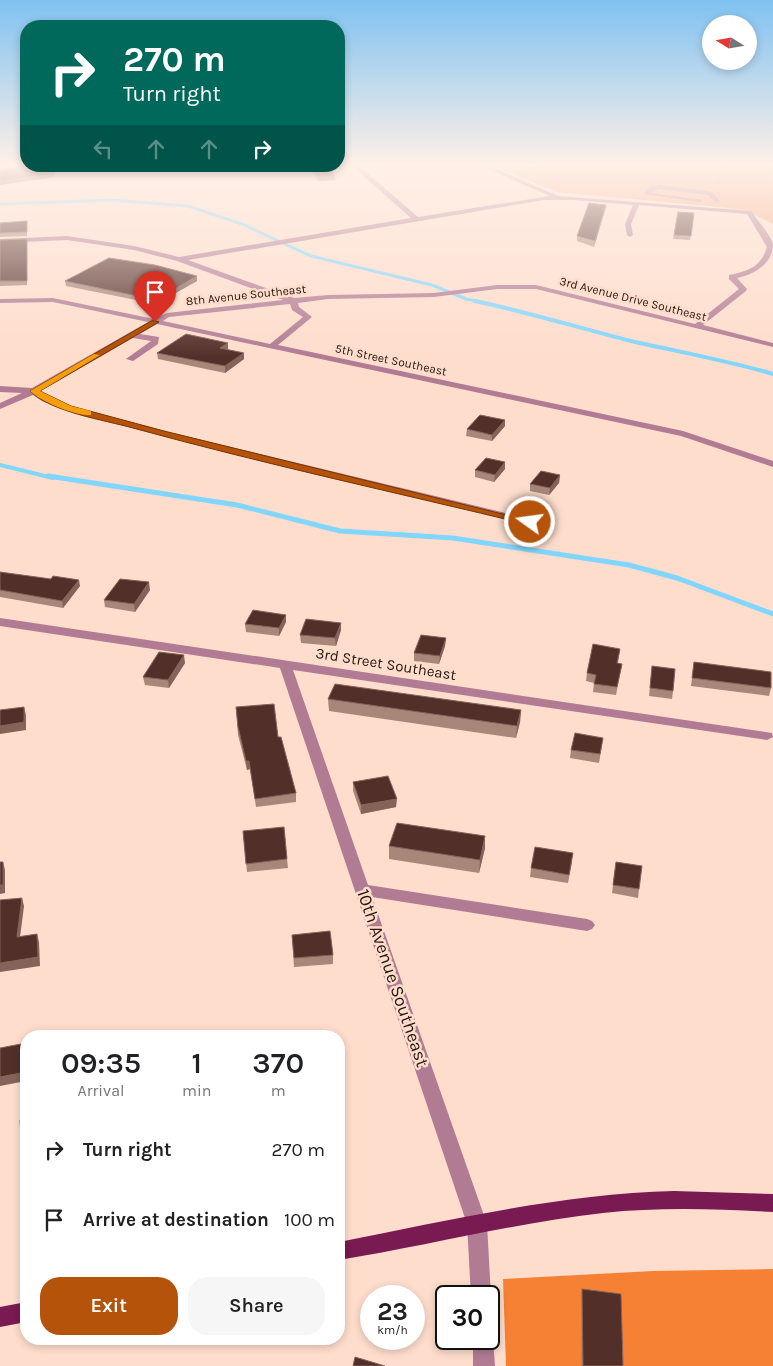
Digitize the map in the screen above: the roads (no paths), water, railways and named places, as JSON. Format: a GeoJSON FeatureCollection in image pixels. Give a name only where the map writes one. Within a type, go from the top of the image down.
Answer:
{"type":"FeatureCollection","features":[{"type":"Feature","properties":{"kind":"main road"},"geometry":{"type":"LineString","coordinates":[[345,1250],[564,1209],[641,1201],[705,1199],[773,1203]]}},
{"type":"Feature","properties":{"kind":"main road"},"geometry":{"type":"LineString","coordinates":[[0,1317],[20,1313]]}},
{"type":"Feature","properties":{"kind":"street"},"geometry":{"type":"LineString","coordinates":[[179,259],[358,229]]}},
{"type":"Feature","properties":{"kind":"street"},"geometry":{"type":"LineString","coordinates":[[629,229],[630,235]]}},
{"type":"Feature","properties":{"kind":"street"},"geometry":{"type":"LineString","coordinates":[[696,327],[743,288],[732,277],[756,271],[768,261],[771,247],[760,229]]}},
{"type":"Feature","properties":{"kind":"street"},"geometry":{"type":"LineString","coordinates":[[0,241],[67,238],[134,248],[179,259],[294,301],[295,308],[308,317],[271,348]]}},
{"type":"Feature","properties":{"kind":"street","name":"3rd Avenue Drive Southeast"},"geometry":{"type":"LineString","coordinates":[[486,288],[512,286],[559,291],[773,345]]}},
{"type":"Feature","properties":{"kind":"street","name":"8th Avenue Southeast"},"geometry":{"type":"LineString","coordinates":[[0,406],[34,391],[167,315],[294,301],[357,296],[434,295],[486,288]]}},
{"type":"Feature","properties":{"kind":"street","name":"5th Street Southeast"},"geometry":{"type":"LineString","coordinates":[[0,301],[53,300],[271,348],[683,434],[773,464]]}},
{"type":"Feature","properties":{"kind":"street"},"geometry":{"type":"LineString","coordinates":[[130,359],[154,344],[156,339],[133,335]]}},
{"type":"Feature","properties":{"kind":"street"},"geometry":{"type":"LineString","coordinates":[[0,389],[34,391],[68,408],[162,433],[530,522]]}},
{"type":"Feature","properties":{"kind":"street","name":"3rd Street Southeast"},"geometry":{"type":"LineString","coordinates":[[0,622],[285,664],[438,689],[767,736]]}},
{"type":"Feature","properties":{"kind":"street","name":"10th Avenue Southeast"},"geometry":{"type":"LineString","coordinates":[[285,664],[477,1224],[480,1285]]}},
{"type":"Feature","properties":{"kind":"street"},"geometry":{"type":"LineString","coordinates":[[362,890],[587,925]]}},
{"type":"Feature","properties":{"kind":"street"},"geometry":{"type":"LineString","coordinates":[[483,1350],[484,1366]]}},
{"type":"Feature","properties":{"kind":"waterway"},"geometry":{"type":"LineString","coordinates":[[252,229],[311,256],[432,285],[466,299],[481,302]]}},
{"type":"Feature","properties":{"kind":"waterway"},"geometry":{"type":"LineString","coordinates":[[475,301],[631,341],[720,360],[773,374]]}},
{"type":"Feature","properties":{"kind":"waterway"},"geometry":{"type":"LineString","coordinates":[[0,465],[53,478]]}},
{"type":"Feature","properties":{"kind":"waterway"},"geometry":{"type":"LineString","coordinates":[[48,476],[237,505],[340,531],[453,538],[629,565],[677,578],[773,614]]}}]}
